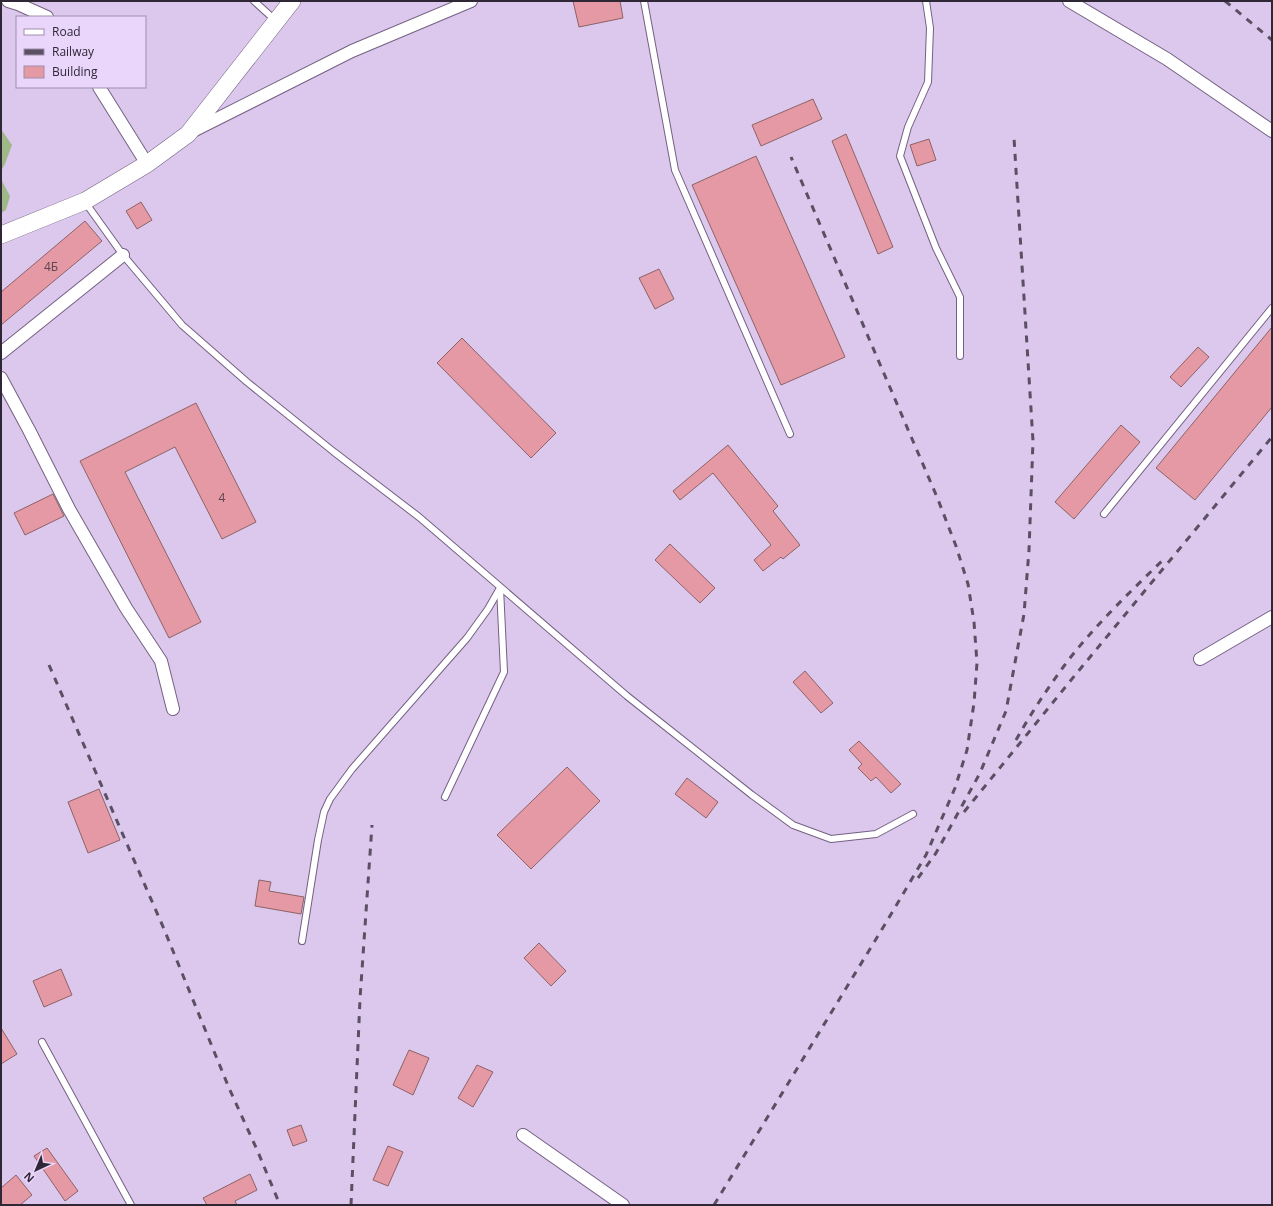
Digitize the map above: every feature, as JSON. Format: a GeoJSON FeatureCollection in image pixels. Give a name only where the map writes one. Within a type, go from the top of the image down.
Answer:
{"type":"FeatureCollection","features":[{"type":"Feature","properties":{"kind":"main road"},"geometry":{"type":"LineString","coordinates":[[1,235],[85,201],[147,164],[188,134],[292,1]]}},
{"type":"Feature","properties":{"kind":"street"},"geometry":{"type":"LineString","coordinates":[[8,1],[45,16]]}},
{"type":"Feature","properties":{"kind":"street"},"geometry":{"type":"LineString","coordinates":[[188,134],[352,51],[471,1]]}},
{"type":"Feature","properties":{"kind":"street"},"geometry":{"type":"LineString","coordinates":[[1069,1],[1167,59],[1272,131]]}},
{"type":"Feature","properties":{"kind":"street"},"geometry":{"type":"LineString","coordinates":[[100,88],[147,164]]}},
{"type":"Feature","properties":{"kind":"street"},"geometry":{"type":"LineString","coordinates":[[1,353],[123,255]]}},
{"type":"Feature","properties":{"kind":"street"},"geometry":{"type":"LineString","coordinates":[[1,378],[69,509],[126,608],[161,661],[173,709]]}},
{"type":"Feature","properties":{"kind":"street"},"geometry":{"type":"LineString","coordinates":[[1200,659],[1272,616]]}},
{"type":"Feature","properties":{"kind":"street"},"geometry":{"type":"LineString","coordinates":[[523,1135],[623,1205]]}},
{"type":"Feature","properties":{"kind":"lane"},"geometry":{"type":"LineString","coordinates":[[254,1],[276,22]]}},
{"type":"Feature","properties":{"kind":"lane"},"geometry":{"type":"LineString","coordinates":[[644,1],[675,170],[790,434]]}},
{"type":"Feature","properties":{"kind":"lane"},"geometry":{"type":"LineString","coordinates":[[926,1],[930,28],[928,82],[908,127],[900,156],[936,248],[960,297],[960,356]]}},
{"type":"Feature","properties":{"kind":"lane"},"geometry":{"type":"LineString","coordinates":[[85,201],[123,255],[182,325],[247,382],[419,518],[627,696],[752,795],[793,825],[831,839],[876,834],[913,814]]}},
{"type":"Feature","properties":{"kind":"lane"},"geometry":{"type":"LineString","coordinates":[[1104,514],[1272,308]]}},
{"type":"Feature","properties":{"kind":"lane"},"geometry":{"type":"LineString","coordinates":[[445,797],[504,672],[500,588]]}},
{"type":"Feature","properties":{"kind":"lane"},"geometry":{"type":"LineString","coordinates":[[302,941],[318,840],[324,812],[330,799],[352,769],[467,638],[488,609],[500,588]]}},
{"type":"Feature","properties":{"kind":"lane"},"geometry":{"type":"LineString","coordinates":[[42,1042],[131,1205]]}},
{"type":"Feature","properties":{"kind":"green space"},"geometry":{"type":"Polygon","coordinates":[[[1,129],[12,145],[1,171],[1,129]]]}},
{"type":"Feature","properties":{"kind":"green space"},"geometry":{"type":"Polygon","coordinates":[[[1,179],[10,196],[6,210],[1,213],[1,179]]]}},
{"type":"Feature","properties":{"kind":"building"},"geometry":{"type":"Polygon","coordinates":[[[573,1],[620,1],[623,18],[579,27],[573,1]]]}},
{"type":"Feature","properties":{"kind":"building"},"geometry":{"type":"Polygon","coordinates":[[[813,99],[822,119],[761,146],[752,125],[813,99]]]}},
{"type":"Feature","properties":{"kind":"building"},"geometry":{"type":"Polygon","coordinates":[[[846,134],[893,247],[878,254],[832,141],[846,134]]]}},
{"type":"Feature","properties":{"kind":"building"},"geometry":{"type":"Polygon","coordinates":[[[929,139],[936,160],[917,166],[910,145],[929,139]]]}},
{"type":"Feature","properties":{"kind":"building"},"geometry":{"type":"Polygon","coordinates":[[[756,156],[845,357],[781,385],[692,185],[756,156]]]}},
{"type":"Feature","properties":{"kind":"building"},"geometry":{"type":"Polygon","coordinates":[[[141,202],[152,220],[137,229],[126,211],[141,202]]]}},
{"type":"Feature","properties":{"kind":"building"},"geometry":{"type":"Polygon","coordinates":[[[85,221],[102,241],[1,325],[1,292],[85,221]]]}},
{"type":"Feature","properties":{"kind":"building"},"geometry":{"type":"Polygon","coordinates":[[[659,269],[674,299],[655,309],[639,278],[659,269]]]}},
{"type":"Feature","properties":{"kind":"building"},"geometry":{"type":"Polygon","coordinates":[[[1272,327],[1272,407],[1195,500],[1156,468],[1272,327]]]}},
{"type":"Feature","properties":{"kind":"building"},"geometry":{"type":"Polygon","coordinates":[[[462,338],[556,433],[531,458],[437,363],[462,338]]]}},
{"type":"Feature","properties":{"kind":"building"},"geometry":{"type":"Polygon","coordinates":[[[1198,347],[1209,357],[1181,387],[1170,377],[1198,347]]]}},
{"type":"Feature","properties":{"kind":"building"},"geometry":{"type":"Polygon","coordinates":[[[196,403],[256,522],[222,539],[175,447],[125,472],[201,622],[169,638],[80,461],[196,403]]]}},
{"type":"Feature","properties":{"kind":"building"},"geometry":{"type":"Polygon","coordinates":[[[1121,425],[1140,442],[1074,519],[1055,502],[1121,425]]]}},
{"type":"Feature","properties":{"kind":"building"},"geometry":{"type":"Polygon","coordinates":[[[728,445],[778,506],[773,511],[800,545],[783,559],[781,557],[763,571],[754,560],[771,545],[713,473],[680,500],[673,491],[728,445]]]}},
{"type":"Feature","properties":{"kind":"building"},"geometry":{"type":"Polygon","coordinates":[[[53,494],[64,516],[25,535],[14,513],[53,494]]]}},
{"type":"Feature","properties":{"kind":"building"},"geometry":{"type":"Polygon","coordinates":[[[670,544],[715,588],[700,603],[655,560],[670,544]]]}},
{"type":"Feature","properties":{"kind":"building"},"geometry":{"type":"Polygon","coordinates":[[[805,671],[833,703],[821,713],[793,682],[805,671]]]}},
{"type":"Feature","properties":{"kind":"building"},"geometry":{"type":"Polygon","coordinates":[[[859,741],[901,784],[891,793],[876,777],[871,781],[858,768],[862,764],[849,750],[859,741]]]}},
{"type":"Feature","properties":{"kind":"building"},"geometry":{"type":"Polygon","coordinates":[[[567,767],[600,801],[531,869],[497,835],[567,767]]]}},
{"type":"Feature","properties":{"kind":"building"},"geometry":{"type":"Polygon","coordinates":[[[687,778],[718,802],[706,818],[675,794],[687,778]]]}},
{"type":"Feature","properties":{"kind":"building"},"geometry":{"type":"Polygon","coordinates":[[[99,789],[120,840],[88,853],[68,802],[99,789]]]}},
{"type":"Feature","properties":{"kind":"building"},"geometry":{"type":"Polygon","coordinates":[[[259,880],[271,882],[269,891],[304,897],[301,914],[255,906],[259,880]]]}},
{"type":"Feature","properties":{"kind":"building"},"geometry":{"type":"Polygon","coordinates":[[[539,943],[566,971],[551,986],[524,958],[539,943]]]}},
{"type":"Feature","properties":{"kind":"building"},"geometry":{"type":"Polygon","coordinates":[[[61,969],[72,995],[44,1007],[33,981],[61,969]]]}},
{"type":"Feature","properties":{"kind":"building"},"geometry":{"type":"Polygon","coordinates":[[[1,1028],[17,1054],[1,1064],[1,1028]]]}},
{"type":"Feature","properties":{"kind":"building"},"geometry":{"type":"Polygon","coordinates":[[[409,1050],[429,1058],[413,1095],[393,1085],[409,1050]]]}},
{"type":"Feature","properties":{"kind":"building"},"geometry":{"type":"Polygon","coordinates":[[[477,1065],[493,1072],[473,1107],[458,1098],[477,1065]]]}},
{"type":"Feature","properties":{"kind":"building"},"geometry":{"type":"Polygon","coordinates":[[[301,1125],[307,1141],[293,1146],[287,1130],[301,1125]]]}},
{"type":"Feature","properties":{"kind":"building"},"geometry":{"type":"Polygon","coordinates":[[[388,1146],[403,1152],[388,1186],[373,1180],[388,1146]]]}},
{"type":"Feature","properties":{"kind":"building"},"geometry":{"type":"Polygon","coordinates":[[[47,1148],[78,1191],[65,1201],[34,1156],[47,1148]]]}},
{"type":"Feature","properties":{"kind":"building"},"geometry":{"type":"Polygon","coordinates":[[[250,1174],[257,1190],[235,1201],[237,1205],[207,1205],[203,1198],[250,1174]]]}},
{"type":"Feature","properties":{"kind":"building"},"geometry":{"type":"Polygon","coordinates":[[[16,1175],[32,1195],[20,1205],[1,1205],[1,1188],[16,1175]]]}},
{"type":"Feature","properties":{"kind":"railway"},"geometry":{"type":"LineString","coordinates":[[1225,1],[1272,40]]}},
{"type":"Feature","properties":{"kind":"railway"},"geometry":{"type":"LineString","coordinates":[[918,878],[936,853],[980,773],[1006,711],[1024,614],[1029,550],[1033,441],[1014,138]]}},
{"type":"Feature","properties":{"kind":"railway"},"geometry":{"type":"LineString","coordinates":[[714,1205],[926,855],[955,788],[967,750],[974,703],[977,663],[974,622],[968,584],[956,546],[937,497],[791,157]]}},
{"type":"Feature","properties":{"kind":"railway"},"geometry":{"type":"LineString","coordinates":[[964,812],[1272,437]]}},
{"type":"Feature","properties":{"kind":"railway"},"geometry":{"type":"LineString","coordinates":[[1016,740],[1045,693],[1075,652],[1112,610],[1165,558]]}},
{"type":"Feature","properties":{"kind":"railway"},"geometry":{"type":"LineString","coordinates":[[49,665],[164,929],[229,1088],[280,1205]]}},
{"type":"Feature","properties":{"kind":"railway"},"geometry":{"type":"LineString","coordinates":[[351,1205],[360,999],[372,825]]}}]}
